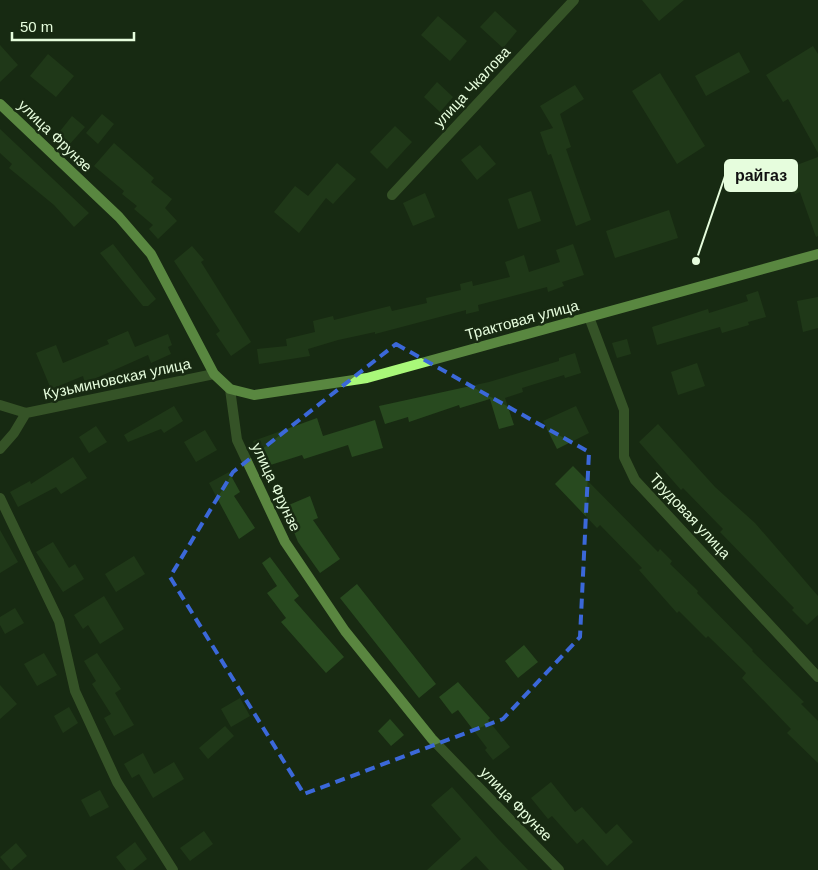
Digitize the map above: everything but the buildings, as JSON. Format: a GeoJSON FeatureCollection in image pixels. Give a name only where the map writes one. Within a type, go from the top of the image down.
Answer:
{"type":"FeatureCollection","features":[{"type":"Feature","properties":{"kind":"street","name":"улица Чкалова"},"geometry":{"type":"LineString","coordinates":[[392,195],[574,0]]}},
{"type":"Feature","properties":{"kind":"street","name":"улица Фрунзе"},"geometry":{"type":"LineString","coordinates":[[0,104],[118,217],[151,254],[214,374],[230,389],[237,440],[285,542],[339,623],[432,739],[558,870]]}},
{"type":"Feature","properties":{"kind":"street","name":"Трактовая улица"},"geometry":{"type":"LineString","coordinates":[[230,389],[254,395],[367,378],[818,254]]}},
{"type":"Feature","properties":{"kind":"street","name":"Трудовая улица"},"geometry":{"type":"LineString","coordinates":[[589,317],[624,410],[624,457],[636,480],[818,677]]}},
{"type":"Feature","properties":{"kind":"street","name":"Кузьминовская улица"},"geometry":{"type":"LineString","coordinates":[[0,405],[26,413],[214,374]]}},
{"type":"Feature","properties":{"kind":"street","name":"Кузьминовская улица"},"geometry":{"type":"LineString","coordinates":[[0,449],[14,433],[26,413]]}},
{"type":"Feature","properties":{"kind":"street"},"geometry":{"type":"LineString","coordinates":[[0,498],[59,621],[75,691],[117,782],[173,870]]}},
{"type":"Feature","properties":{"kind":"highlighted area"},"geometry":{"type":"Polygon","coordinates":[[[396,344],[589,452],[580,637],[503,719],[304,794],[170,577],[233,472],[396,344]]]}},
{"type":"Feature","properties":{"kind":"place","name":"райгаз"},"geometry":{"type":"Point","coordinates":[696,261]}}]}
